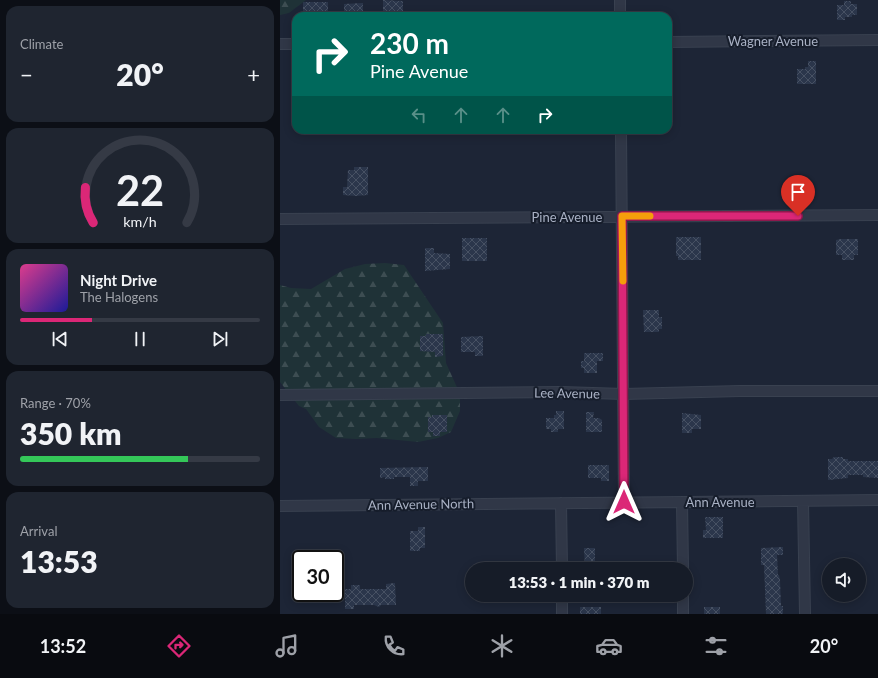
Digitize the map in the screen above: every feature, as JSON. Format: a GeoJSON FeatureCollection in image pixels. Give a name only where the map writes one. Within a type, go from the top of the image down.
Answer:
{"type":"FeatureCollection","features":[{"type":"Feature","properties":{"kind":"street"},"geometry":{"type":"LineString","coordinates":[[620,0],[620,12]]}},
{"type":"Feature","properties":{"kind":"street","name":"Wagner Avenue"},"geometry":{"type":"LineString","coordinates":[[672,42],[878,40]]}},
{"type":"Feature","properties":{"kind":"street"},"geometry":{"type":"LineString","coordinates":[[280,44],[292,44]]}},
{"type":"Feature","properties":{"kind":"street"},"geometry":{"type":"LineString","coordinates":[[621,134],[624,502]]}},
{"type":"Feature","properties":{"kind":"street","name":"Pine Avenue"},"geometry":{"type":"LineString","coordinates":[[280,218],[878,215]]}},
{"type":"Feature","properties":{"kind":"street","name":"Lee Avenue"},"geometry":{"type":"LineString","coordinates":[[280,395],[561,392],[624,394],[740,391],[878,391]]}},
{"type":"Feature","properties":{"kind":"street","name":"Ann Avenue"},"geometry":{"type":"LineString","coordinates":[[561,503],[878,500]]}},
{"type":"Feature","properties":{"kind":"street"},"geometry":{"type":"LineString","coordinates":[[803,501],[805,614]]}},
{"type":"Feature","properties":{"kind":"street"},"geometry":{"type":"LineString","coordinates":[[682,502],[683,562]]}},
{"type":"Feature","properties":{"kind":"street"},"geometry":{"type":"LineString","coordinates":[[561,503],[562,562]]}},
{"type":"Feature","properties":{"kind":"street","name":"Ann Avenue North"},"geometry":{"type":"LineString","coordinates":[[280,506],[561,503]]}},
{"type":"Feature","properties":{"kind":"street"},"geometry":{"type":"LineString","coordinates":[[562,602],[562,614]]}},
{"type":"Feature","properties":{"kind":"street"},"geometry":{"type":"LineString","coordinates":[[683,602],[683,614]]}},
{"type":"Feature","properties":{"kind":"green space"},"geometry":{"type":"Polygon","coordinates":[[[280,0],[306,0],[289,13],[280,15],[280,0]]]}},
{"type":"Feature","properties":{"kind":"green space"},"geometry":{"type":"Polygon","coordinates":[[[385,263],[404,265],[443,323],[446,363],[460,394],[460,411],[451,432],[438,438],[418,442],[377,438],[336,438],[319,427],[306,409],[299,406],[280,382],[280,285],[291,288],[311,289],[345,269],[365,264],[385,263]]]}},
{"type":"Feature","properties":{"kind":"building"},"geometry":{"type":"Polygon","coordinates":[[[383,0],[403,1],[403,12],[383,12],[383,0]]]}},
{"type":"Feature","properties":{"kind":"building"},"geometry":{"type":"Polygon","coordinates":[[[844,1],[851,1],[851,4],[857,4],[857,15],[845,17],[845,20],[837,20],[837,5],[844,5],[844,1]]]}},
{"type":"Feature","properties":{"kind":"building"},"geometry":{"type":"Polygon","coordinates":[[[303,2],[328,2],[328,12],[303,12],[303,2]]]}},
{"type":"Feature","properties":{"kind":"building"},"geometry":{"type":"Polygon","coordinates":[[[363,3],[363,12],[344,12],[344,4],[363,3]]]}},
{"type":"Feature","properties":{"kind":"building"},"geometry":{"type":"Polygon","coordinates":[[[808,61],[816,61],[816,84],[797,84],[797,69],[805,69],[805,67],[808,67],[808,61]]]}},
{"type":"Feature","properties":{"kind":"building"},"geometry":{"type":"Polygon","coordinates":[[[354,167],[368,167],[368,195],[343,195],[343,187],[347,187],[348,170],[354,170],[354,167]]]}},
{"type":"Feature","properties":{"kind":"building"},"geometry":{"type":"Polygon","coordinates":[[[676,237],[701,237],[701,260],[678,260],[678,256],[676,256],[676,237]]]}},
{"type":"Feature","properties":{"kind":"building"},"geometry":{"type":"Polygon","coordinates":[[[462,238],[487,238],[487,261],[462,261],[462,238]]]}},
{"type":"Feature","properties":{"kind":"building"},"geometry":{"type":"Polygon","coordinates":[[[858,239],[858,255],[854,255],[854,260],[842,260],[842,255],[836,255],[836,240],[858,239]]]}},
{"type":"Feature","properties":{"kind":"building"},"geometry":{"type":"Polygon","coordinates":[[[425,248],[434,248],[434,253],[450,254],[450,269],[425,271],[425,248]]]}},
{"type":"Feature","properties":{"kind":"building"},"geometry":{"type":"Polygon","coordinates":[[[643,310],[659,310],[659,317],[662,317],[662,329],[659,329],[659,332],[644,332],[643,310]]]}},
{"type":"Feature","properties":{"kind":"building"},"geometry":{"type":"Polygon","coordinates":[[[426,334],[443,334],[443,356],[435,357],[435,352],[420,351],[420,336],[426,336],[426,334]]]}},
{"type":"Feature","properties":{"kind":"building"},"geometry":{"type":"Polygon","coordinates":[[[483,336],[483,356],[475,356],[475,352],[461,352],[461,337],[483,336]]]}},
{"type":"Feature","properties":{"kind":"building"},"geometry":{"type":"Polygon","coordinates":[[[584,353],[603,353],[603,361],[597,361],[597,373],[584,373],[584,368],[581,368],[581,361],[584,361],[584,353]]]}},
{"type":"Feature","properties":{"kind":"building"},"geometry":{"type":"Polygon","coordinates":[[[556,411],[564,411],[564,429],[558,429],[558,432],[551,432],[551,429],[546,429],[546,418],[554,418],[556,411]]]}},
{"type":"Feature","properties":{"kind":"building"},"geometry":{"type":"Polygon","coordinates":[[[586,412],[594,412],[593,418],[599,418],[602,420],[602,432],[586,432],[586,412]]]}},
{"type":"Feature","properties":{"kind":"building"},"geometry":{"type":"Polygon","coordinates":[[[682,413],[701,415],[701,429],[692,429],[692,433],[682,433],[682,413]]]}},
{"type":"Feature","properties":{"kind":"building"},"geometry":{"type":"Polygon","coordinates":[[[432,415],[447,415],[447,432],[440,432],[440,436],[433,436],[433,432],[428,432],[428,417],[432,417],[432,415]]]}},
{"type":"Feature","properties":{"kind":"building"},"geometry":{"type":"Polygon","coordinates":[[[834,457],[843,457],[843,459],[848,459],[848,461],[878,461],[878,478],[863,477],[863,475],[848,475],[848,478],[828,480],[828,459],[832,459],[834,457]]]}},
{"type":"Feature","properties":{"kind":"building"},"geometry":{"type":"Polygon","coordinates":[[[588,465],[609,465],[609,481],[601,481],[601,478],[588,478],[588,465]]]}},
{"type":"Feature","properties":{"kind":"building"},"geometry":{"type":"Polygon","coordinates":[[[428,467],[428,481],[418,481],[418,486],[410,486],[410,477],[394,477],[394,479],[385,479],[385,477],[380,478],[380,468],[428,467]]]}},
{"type":"Feature","properties":{"kind":"building"},"geometry":{"type":"Polygon","coordinates":[[[705,517],[723,517],[723,538],[703,538],[703,530],[706,530],[705,517]]]}},
{"type":"Feature","properties":{"kind":"building"},"geometry":{"type":"Polygon","coordinates":[[[418,527],[425,527],[425,548],[420,548],[420,551],[410,551],[410,531],[418,531],[418,527]]]}},
{"type":"Feature","properties":{"kind":"building"},"geometry":{"type":"Polygon","coordinates":[[[783,547],[783,555],[777,555],[783,614],[766,614],[764,565],[761,565],[761,548],[783,547]]]}},
{"type":"Feature","properties":{"kind":"building"},"geometry":{"type":"Polygon","coordinates":[[[584,548],[595,548],[595,562],[585,562],[584,548]]]}},
{"type":"Feature","properties":{"kind":"building"},"geometry":{"type":"Polygon","coordinates":[[[395,583],[396,605],[381,605],[379,607],[374,605],[354,605],[354,609],[345,609],[345,589],[351,589],[351,585],[360,585],[360,589],[386,589],[386,584],[395,583]]]}},
{"type":"Feature","properties":{"kind":"building"},"geometry":{"type":"Polygon","coordinates":[[[580,607],[601,607],[601,614],[580,614],[580,607]]]}},
{"type":"Feature","properties":{"kind":"building"},"geometry":{"type":"Polygon","coordinates":[[[704,607],[720,607],[720,614],[704,614],[704,607]]]}},
{"type":"Feature","properties":{"kind":"slow traffic"},"geometry":{"type":"LineString","coordinates":[[623,281],[622,216],[650,216]]}},
{"type":"Feature","properties":{"kind":"route"},"geometry":{"type":"LineString","coordinates":[[624,502],[622,216],[798,216]]}}]}
